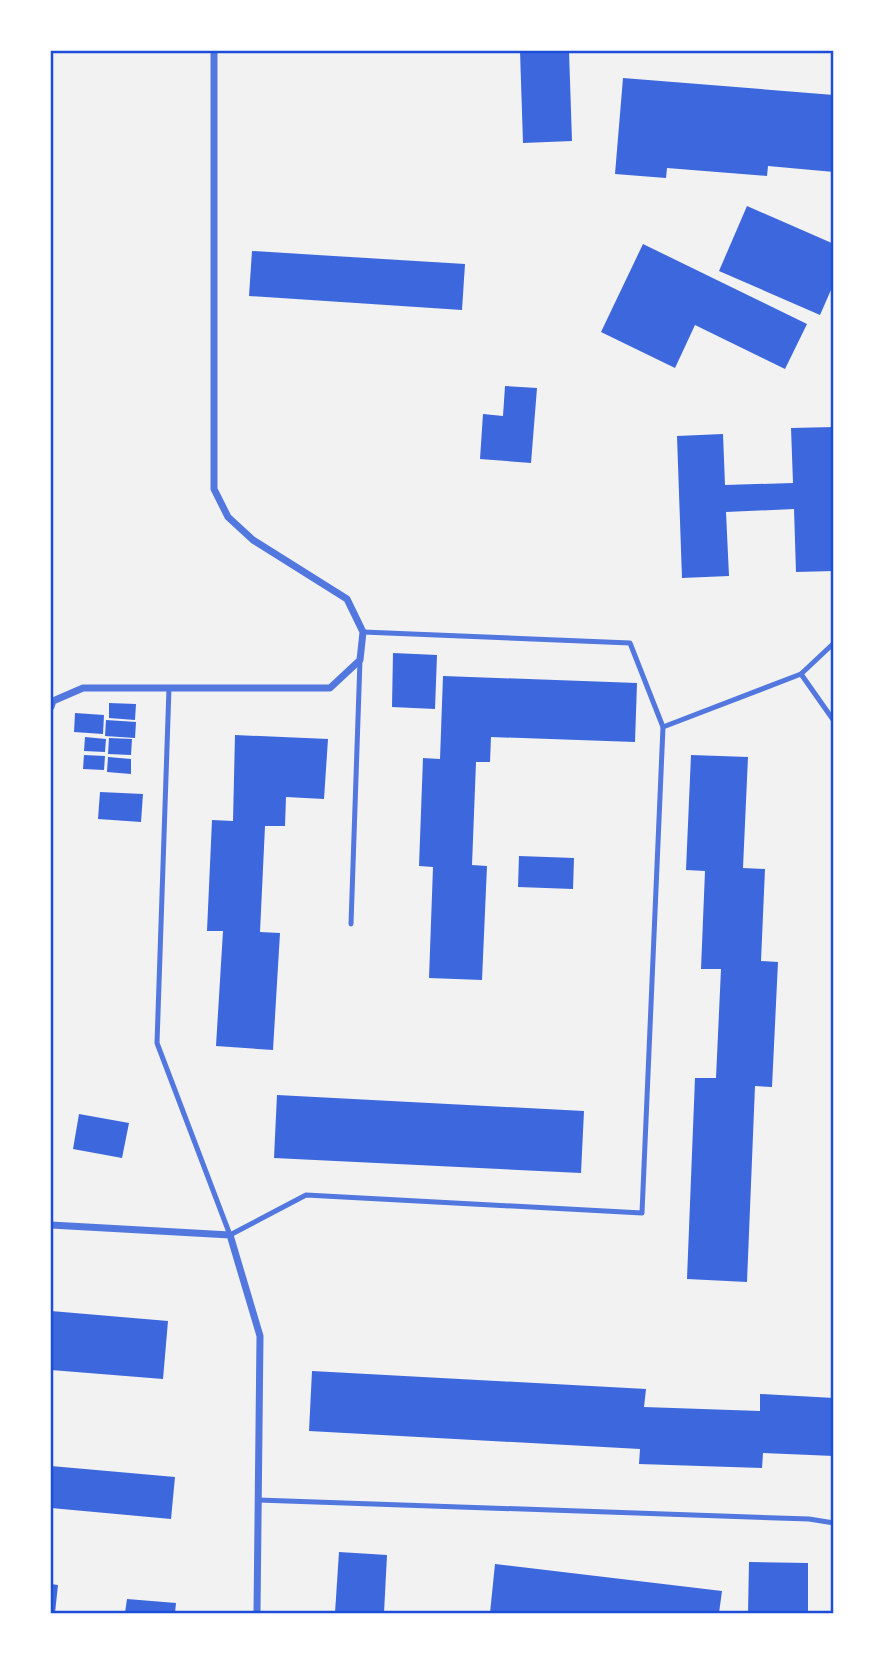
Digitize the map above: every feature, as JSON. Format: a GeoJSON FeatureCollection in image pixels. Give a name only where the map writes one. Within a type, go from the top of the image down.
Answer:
{"type":"FeatureCollection","features":[{"type":"Feature","properties":{"kind":"street"},"geometry":{"type":"LineString","coordinates":[[51,707],[54,701],[83,688],[330,688],[360,660],[363,632],[347,599],[253,540],[229,517],[214,489],[214,51]]}},
{"type":"Feature","properties":{"kind":"street"},"geometry":{"type":"LineString","coordinates":[[51,1225],[230,1235],[260,1336],[257,1613]]}},
{"type":"Feature","properties":{"kind":"lane"},"geometry":{"type":"LineString","coordinates":[[169,688],[157,1043],[230,1235],[306,1195],[642,1213],[663,727],[630,643],[363,632]]}},
{"type":"Feature","properties":{"kind":"lane"},"geometry":{"type":"LineString","coordinates":[[663,727],[801,674],[834,643]]}},
{"type":"Feature","properties":{"kind":"lane"},"geometry":{"type":"LineString","coordinates":[[352,924],[360,660]]}},
{"type":"Feature","properties":{"kind":"lane"},"geometry":{"type":"LineString","coordinates":[[801,674],[834,721]]}},
{"type":"Feature","properties":{"kind":"lane"},"geometry":{"type":"LineString","coordinates":[[258,1500],[809,1519],[834,1523]]}},
{"type":"Feature","properties":{"kind":"building"},"geometry":{"type":"Polygon","coordinates":[[[520,51],[569,51],[572,141],[523,143],[520,51]]]}},
{"type":"Feature","properties":{"kind":"building"},"geometry":{"type":"Polygon","coordinates":[[[623,78],[834,95],[834,172],[768,166],[767,176],[667,168],[666,178],[615,174],[623,78]]]}},
{"type":"Feature","properties":{"kind":"building"},"geometry":{"type":"Polygon","coordinates":[[[747,206],[834,244],[834,283],[820,315],[719,271],[747,206]]]}},
{"type":"Feature","properties":{"kind":"building"},"geometry":{"type":"Polygon","coordinates":[[[643,244],[807,324],[785,369],[695,325],[675,368],[601,332],[643,244]]]}},
{"type":"Feature","properties":{"kind":"building"},"geometry":{"type":"Polygon","coordinates":[[[252,251],[465,264],[462,310],[249,296],[252,251]]]}},
{"type":"Feature","properties":{"kind":"building"},"geometry":{"type":"Polygon","coordinates":[[[505,386],[537,388],[531,463],[480,459],[483,414],[503,416],[505,386]]]}},
{"type":"Feature","properties":{"kind":"building"},"geometry":{"type":"Polygon","coordinates":[[[834,427],[834,571],[796,572],[794,509],[726,512],[729,576],[682,578],[677,436],[723,434],[725,485],[793,483],[791,428],[834,427]]]}},
{"type":"Feature","properties":{"kind":"building"},"geometry":{"type":"Polygon","coordinates":[[[393,653],[437,655],[435,709],[392,707],[393,653]]]}},
{"type":"Feature","properties":{"kind":"building"},"geometry":{"type":"Polygon","coordinates":[[[443,676],[637,683],[635,742],[491,737],[490,762],[476,762],[472,865],[487,866],[482,980],[429,978],[433,867],[419,866],[423,758],[440,759],[443,676]]]}},
{"type":"Feature","properties":{"kind":"building"},"geometry":{"type":"Polygon","coordinates":[[[109,703],[136,704],[135,720],[109,718],[109,703]]]}},
{"type":"Feature","properties":{"kind":"building"},"geometry":{"type":"Polygon","coordinates":[[[75,713],[104,715],[103,734],[74,732],[75,713]]]}},
{"type":"Feature","properties":{"kind":"building"},"geometry":{"type":"Polygon","coordinates":[[[106,720],[136,722],[135,738],[105,736],[106,720]]]}},
{"type":"Feature","properties":{"kind":"building"},"geometry":{"type":"Polygon","coordinates":[[[235,735],[328,739],[324,799],[286,797],[285,826],[265,826],[260,932],[280,933],[273,1050],[216,1046],[223,931],[207,931],[212,820],[233,821],[235,735]]]}},
{"type":"Feature","properties":{"kind":"building"},"geometry":{"type":"Polygon","coordinates":[[[85,737],[106,739],[105,752],[84,751],[85,737]]]}},
{"type":"Feature","properties":{"kind":"building"},"geometry":{"type":"Polygon","coordinates":[[[109,738],[132,739],[131,755],[108,754],[109,738]]]}},
{"type":"Feature","properties":{"kind":"building"},"geometry":{"type":"Polygon","coordinates":[[[84,755],[105,756],[104,770],[83,769],[84,755]]]}},
{"type":"Feature","properties":{"kind":"building"},"geometry":{"type":"Polygon","coordinates":[[[691,755],[748,757],[743,868],[765,869],[761,961],[778,962],[772,1087],[755,1086],[747,1282],[687,1279],[695,1078],[716,1078],[721,969],[701,969],[705,871],[686,870],[691,755]]]}},
{"type":"Feature","properties":{"kind":"building"},"geometry":{"type":"Polygon","coordinates":[[[108,757],[131,759],[131,774],[107,772],[108,757]]]}},
{"type":"Feature","properties":{"kind":"building"},"geometry":{"type":"Polygon","coordinates":[[[100,792],[143,794],[141,822],[98,819],[100,792]]]}},
{"type":"Feature","properties":{"kind":"building"},"geometry":{"type":"Polygon","coordinates":[[[519,856],[574,858],[573,889],[518,887],[519,856]]]}},
{"type":"Feature","properties":{"kind":"building"},"geometry":{"type":"Polygon","coordinates":[[[277,1095],[584,1111],[581,1173],[274,1158],[277,1095]]]}},
{"type":"Feature","properties":{"kind":"building"},"geometry":{"type":"Polygon","coordinates":[[[79,1114],[129,1123],[122,1158],[73,1149],[79,1114]]]}},
{"type":"Feature","properties":{"kind":"building"},"geometry":{"type":"Polygon","coordinates":[[[51,1311],[168,1321],[163,1379],[51,1370],[51,1311]]]}},
{"type":"Feature","properties":{"kind":"building"},"geometry":{"type":"Polygon","coordinates":[[[312,1371],[646,1389],[644,1407],[760,1411],[760,1394],[834,1398],[834,1456],[763,1453],[762,1468],[639,1464],[640,1449],[309,1431],[312,1371]]]}},
{"type":"Feature","properties":{"kind":"building"},"geometry":{"type":"Polygon","coordinates":[[[51,1466],[175,1477],[171,1519],[51,1508],[51,1466]]]}},
{"type":"Feature","properties":{"kind":"building"},"geometry":{"type":"Polygon","coordinates":[[[339,1552],[387,1555],[384,1613],[335,1613],[339,1552]]]}},
{"type":"Feature","properties":{"kind":"building"},"geometry":{"type":"Polygon","coordinates":[[[749,1562],[808,1563],[808,1613],[748,1613],[749,1562]]]}},
{"type":"Feature","properties":{"kind":"building"},"geometry":{"type":"Polygon","coordinates":[[[495,1564],[722,1591],[719,1613],[490,1613],[495,1564]]]}},
{"type":"Feature","properties":{"kind":"building"},"geometry":{"type":"Polygon","coordinates":[[[51,1584],[58,1585],[55,1613],[51,1613],[51,1584]]]}},
{"type":"Feature","properties":{"kind":"building"},"geometry":{"type":"Polygon","coordinates":[[[127,1599],[176,1603],[175,1613],[125,1613],[127,1599]]]}}]}
